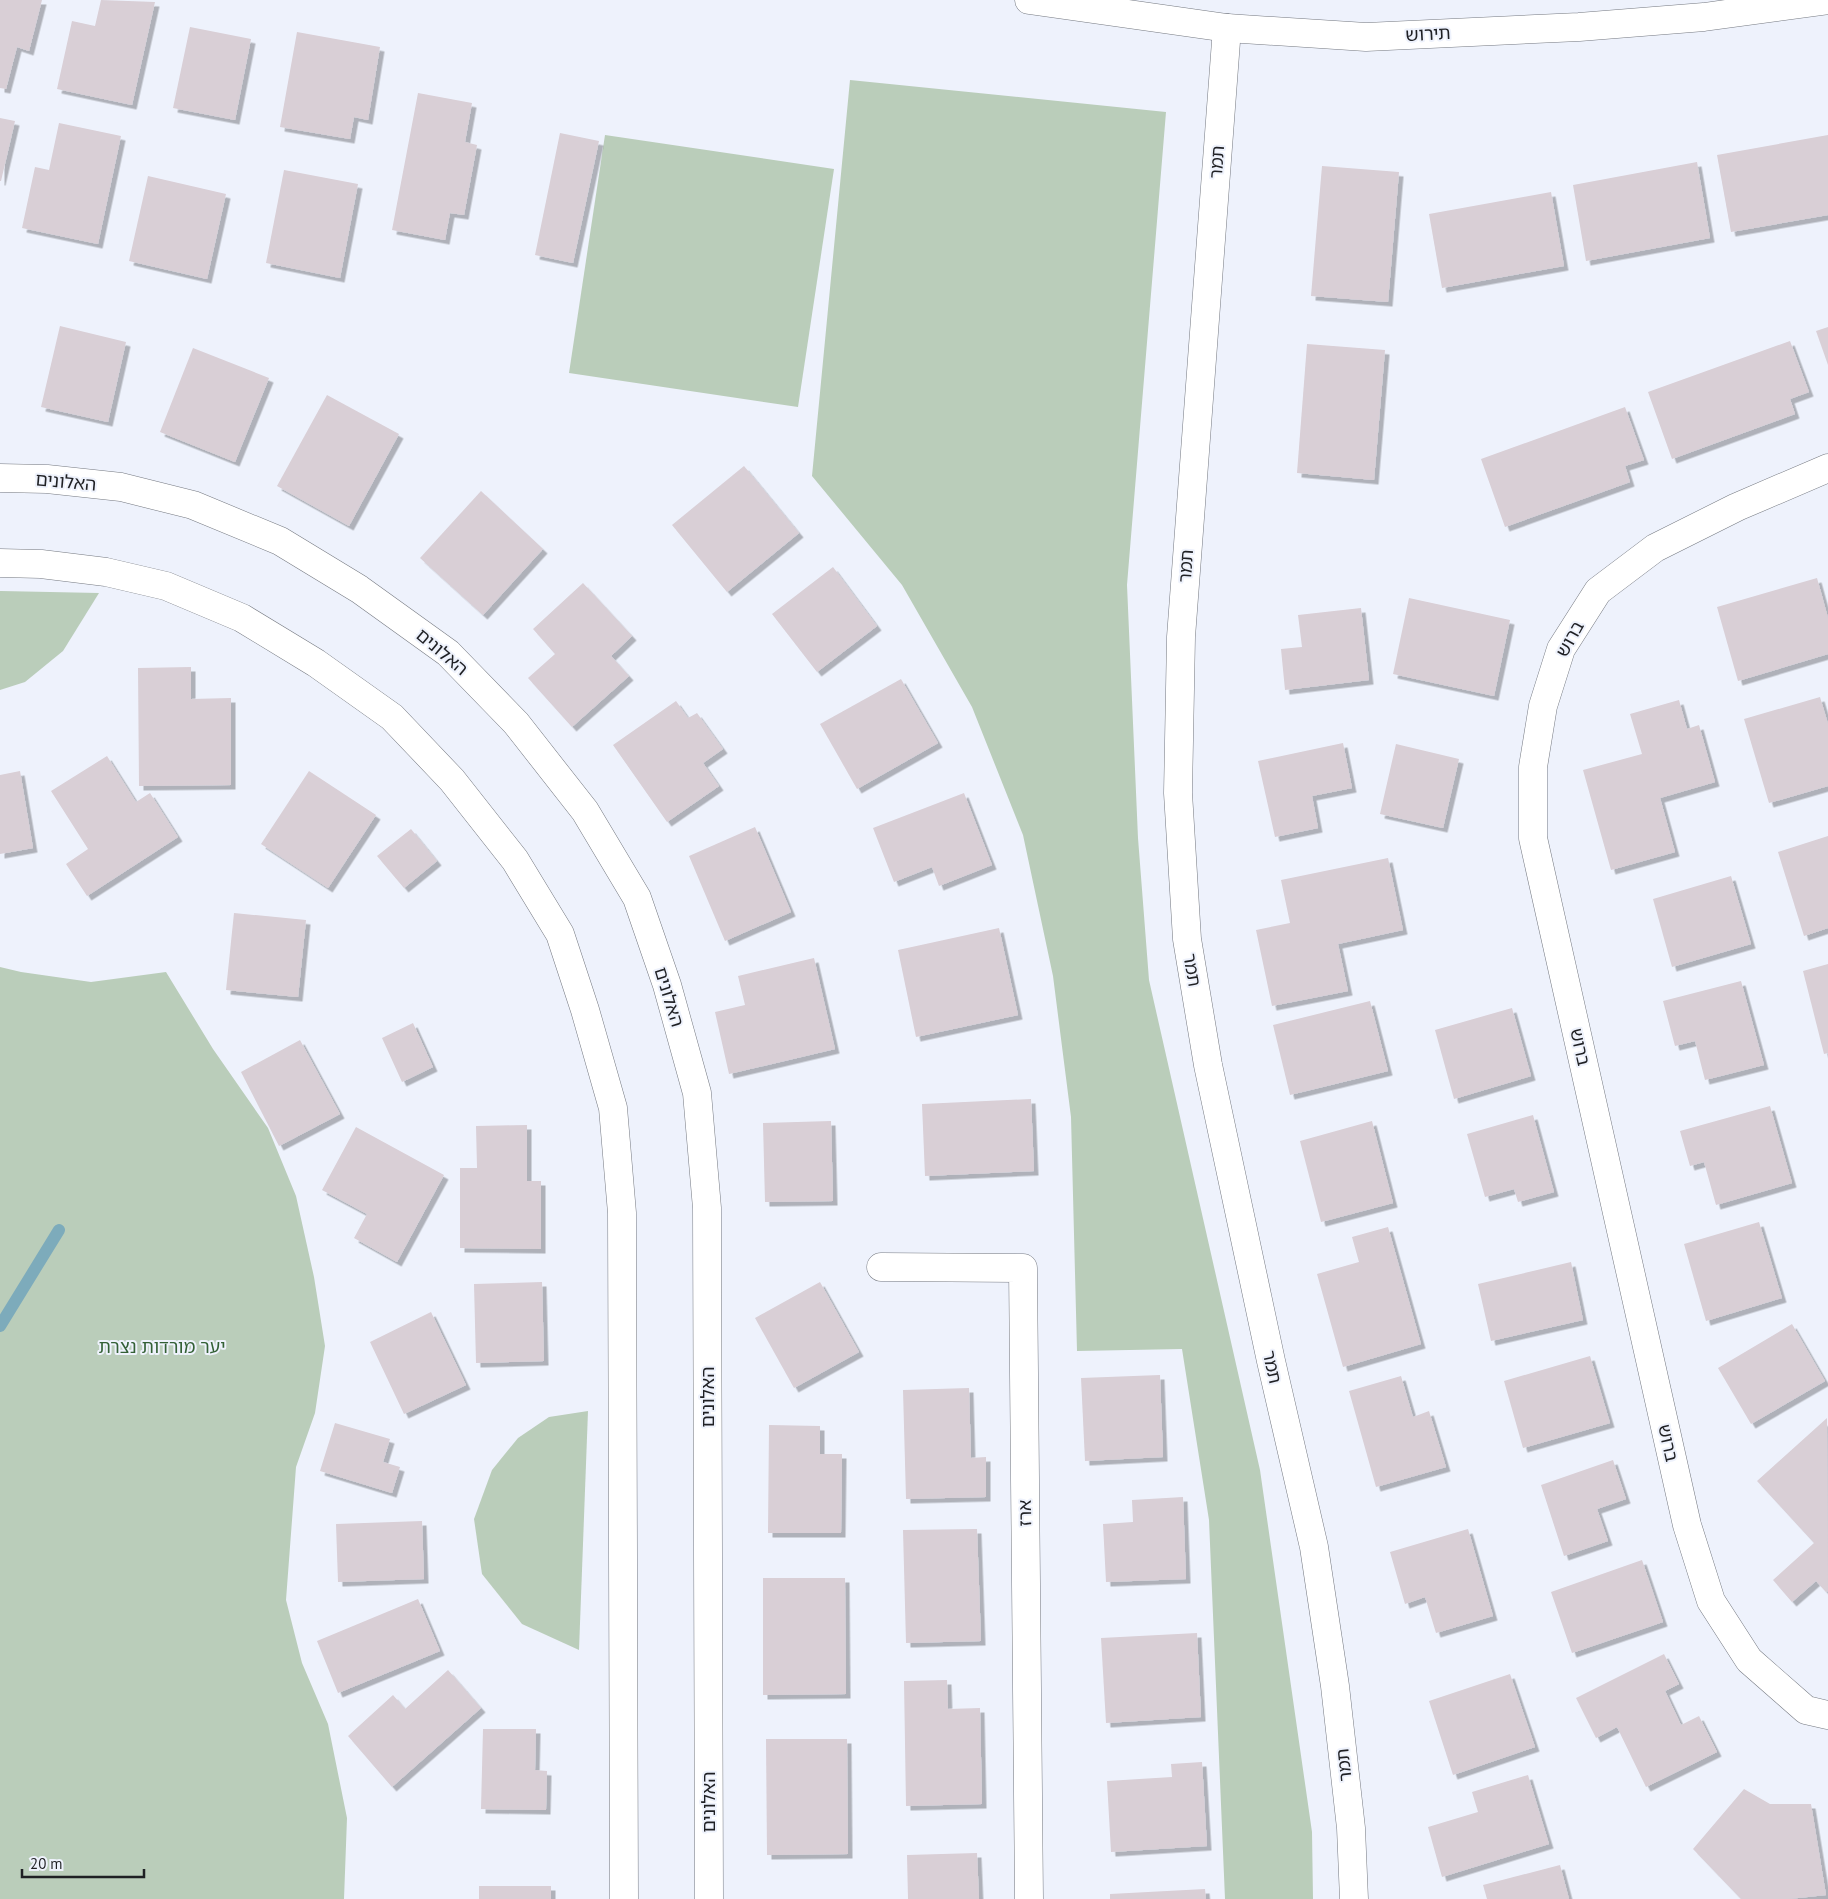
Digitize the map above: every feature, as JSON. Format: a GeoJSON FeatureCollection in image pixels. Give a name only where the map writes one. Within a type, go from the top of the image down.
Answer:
{"type":"FeatureCollection","features":[{"type":"Feature","properties":{"kind":"street","name":"תירוש"},"geometry":{"type":"LineString","coordinates":[[1029,0],[1227,28],[1366,37],[1579,26],[1704,17],[1828,0]]}},
{"type":"Feature","properties":{"kind":"street","name":"תמר"},"geometry":{"type":"LineString","coordinates":[[1227,28],[1181,637],[1178,793],[1187,939],[1210,1074],[1269,1352],[1314,1547],[1335,1686],[1351,1828],[1354,1899]]}},
{"type":"Feature","properties":{"kind":"street","name":"ברוש"},"geometry":{"type":"LineString","coordinates":[[1828,468],[1737,507],[1655,548],[1598,591],[1561,649],[1543,706],[1533,767],[1533,838],[1689,1534],[1711,1602],[1749,1660],[1806,1710],[1828,1715]]}},
{"type":"Feature","properties":{"kind":"street","name":"האלונים"},"geometry":{"type":"LineString","coordinates":[[0,478],[47,479],[121,487],[193,505],[280,541],[359,589],[448,653],[516,723],[585,811],[637,898],[667,985],[697,1092],[707,1208],[709,1899]]}},
{"type":"Feature","properties":{"kind":"street"},"geometry":{"type":"LineString","coordinates":[[0,563],[41,564],[106,572],[166,586],[242,618],[316,663],[392,717],[452,780],[515,860],[560,934],[585,1010],[613,1108],[622,1213],[624,1899]]}},
{"type":"Feature","properties":{"kind":"street","name":"ארז"},"geometry":{"type":"LineString","coordinates":[[881,1267],[1023,1268],[1029,1899]]}},
{"type":"Feature","properties":{"kind":"green space"},"geometry":{"type":"Polygon","coordinates":[[[850,80],[1166,112],[1127,585],[1138,838],[1149,980],[1260,1470],[1312,1832],[1313,1899],[1225,1899],[1209,1520],[1182,1349],[1077,1351],[1071,1117],[1053,976],[1023,835],[972,707],[902,585],[812,476],[850,80]]]}},
{"type":"Feature","properties":{"kind":"green space"},"geometry":{"type":"Polygon","coordinates":[[[605,135],[834,169],[798,407],[569,373],[605,135]]]}},
{"type":"Feature","properties":{"kind":"green space"},"geometry":{"type":"Polygon","coordinates":[[[0,591],[99,593],[63,651],[25,682],[0,690],[0,591]]]}},
{"type":"Feature","properties":{"kind":"green space","name":"יער מורדות נצרת"},"geometry":{"type":"Polygon","coordinates":[[[0,967],[21,972],[91,982],[166,972],[213,1049],[268,1128],[296,1196],[314,1277],[325,1346],[315,1413],[296,1467],[286,1600],[302,1663],[328,1724],[347,1818],[344,1899],[0,1899],[0,967]]]}},
{"type":"Feature","properties":{"kind":"green space"},"geometry":{"type":"Polygon","coordinates":[[[588,1411],[579,1650],[522,1624],[482,1574],[474,1519],[492,1470],[518,1438],[549,1417],[588,1411]]]}},
{"type":"Feature","properties":{"kind":"building"},"geometry":{"type":"Polygon","coordinates":[[[0,0],[42,0],[29,51],[17,47],[6,89],[0,88],[0,0]]]}},
{"type":"Feature","properties":{"kind":"building"},"geometry":{"type":"Polygon","coordinates":[[[101,0],[155,2],[132,105],[57,89],[72,21],[95,26],[101,0]]]}},
{"type":"Feature","properties":{"kind":"building"},"geometry":{"type":"Polygon","coordinates":[[[190,27],[251,39],[235,120],[173,108],[190,27]]]}},
{"type":"Feature","properties":{"kind":"building"},"geometry":{"type":"Polygon","coordinates":[[[297,32],[380,47],[368,120],[354,117],[350,139],[280,127],[297,32]]]}},
{"type":"Feature","properties":{"kind":"building"},"geometry":{"type":"Polygon","coordinates":[[[418,93],[472,103],[465,142],[477,145],[464,215],[450,213],[445,240],[392,230],[418,93]]]}},
{"type":"Feature","properties":{"kind":"building"},"geometry":{"type":"Polygon","coordinates":[[[0,118],[15,121],[1,181],[0,181],[0,118]]]}},
{"type":"Feature","properties":{"kind":"building"},"geometry":{"type":"Polygon","coordinates":[[[59,123],[121,136],[98,244],[22,228],[35,167],[49,170],[59,123]]]}},
{"type":"Feature","properties":{"kind":"building"},"geometry":{"type":"Polygon","coordinates":[[[560,133],[599,141],[573,263],[535,255],[560,133]]]}},
{"type":"Feature","properties":{"kind":"building"},"geometry":{"type":"Polygon","coordinates":[[[1828,135],[1828,215],[1731,232],[1717,155],[1828,135]]]}},
{"type":"Feature","properties":{"kind":"building"},"geometry":{"type":"Polygon","coordinates":[[[1697,162],[1710,238],[1586,261],[1573,185],[1697,162]]]}},
{"type":"Feature","properties":{"kind":"building"},"geometry":{"type":"Polygon","coordinates":[[[1322,166],[1399,172],[1388,302],[1311,296],[1322,166]]]}},
{"type":"Feature","properties":{"kind":"building"},"geometry":{"type":"Polygon","coordinates":[[[284,170],[358,184],[340,278],[266,263],[284,170]]]}},
{"type":"Feature","properties":{"kind":"building"},"geometry":{"type":"Polygon","coordinates":[[[148,176],[226,194],[207,279],[129,261],[148,176]]]}},
{"type":"Feature","properties":{"kind":"building"},"geometry":{"type":"Polygon","coordinates":[[[1551,192],[1564,266],[1442,288],[1429,214],[1551,192]]]}},
{"type":"Feature","properties":{"kind":"building"},"geometry":{"type":"Polygon","coordinates":[[[60,326],[126,342],[108,422],[41,407],[60,326]]]}},
{"type":"Feature","properties":{"kind":"building"},"geometry":{"type":"Polygon","coordinates":[[[1828,327],[1828,365],[1816,331],[1828,327]]]}},
{"type":"Feature","properties":{"kind":"building"},"geometry":{"type":"Polygon","coordinates":[[[1790,341],[1809,392],[1790,399],[1795,414],[1672,459],[1648,392],[1790,341]]]}},
{"type":"Feature","properties":{"kind":"building"},"geometry":{"type":"Polygon","coordinates":[[[1307,344],[1385,350],[1374,480],[1297,473],[1307,344]]]}},
{"type":"Feature","properties":{"kind":"building"},"geometry":{"type":"Polygon","coordinates":[[[193,348],[269,378],[235,462],[160,432],[193,348]]]}},
{"type":"Feature","properties":{"kind":"building"},"geometry":{"type":"Polygon","coordinates":[[[327,395],[399,434],[349,526],[277,486],[327,395]]]}},
{"type":"Feature","properties":{"kind":"building"},"geometry":{"type":"Polygon","coordinates":[[[1625,407],[1644,460],[1625,466],[1630,482],[1505,527],[1481,459],[1625,407]]]}},
{"type":"Feature","properties":{"kind":"building"},"geometry":{"type":"Polygon","coordinates":[[[744,466],[799,533],[727,592],[672,525],[744,466]]]}},
{"type":"Feature","properties":{"kind":"building"},"geometry":{"type":"Polygon","coordinates":[[[481,491],[543,549],[483,615],[420,558],[481,491]]]}},
{"type":"Feature","properties":{"kind":"building"},"geometry":{"type":"Polygon","coordinates":[[[833,567],[877,626],[817,672],[772,614],[833,567]]]}},
{"type":"Feature","properties":{"kind":"building"},"geometry":{"type":"Polygon","coordinates":[[[1817,578],[1828,618],[1828,654],[1738,681],[1717,607],[1817,578]]]}},
{"type":"Feature","properties":{"kind":"building"},"geometry":{"type":"Polygon","coordinates":[[[583,583],[632,636],[611,656],[629,676],[572,727],[528,678],[555,654],[533,629],[583,583]]]}},
{"type":"Feature","properties":{"kind":"building"},"geometry":{"type":"Polygon","coordinates":[[[1409,598],[1510,620],[1494,696],[1393,674],[1409,598]]]}},
{"type":"Feature","properties":{"kind":"building"},"geometry":{"type":"Polygon","coordinates":[[[1361,608],[1369,680],[1285,690],[1281,649],[1302,647],[1298,615],[1361,608]]]}},
{"type":"Feature","properties":{"kind":"building"},"geometry":{"type":"Polygon","coordinates":[[[191,667],[191,699],[231,698],[231,785],[139,786],[138,668],[191,667]]]}},
{"type":"Feature","properties":{"kind":"building"},"geometry":{"type":"Polygon","coordinates":[[[901,679],[938,743],[857,789],[820,724],[901,679]]]}},
{"type":"Feature","properties":{"kind":"building"},"geometry":{"type":"Polygon","coordinates":[[[1820,697],[1828,724],[1828,786],[1769,803],[1744,719],[1820,697]]]}},
{"type":"Feature","properties":{"kind":"building"},"geometry":{"type":"Polygon","coordinates":[[[1679,700],[1687,729],[1699,725],[1715,782],[1660,798],[1675,852],[1611,870],[1583,770],[1642,754],[1630,714],[1679,700]]]}},
{"type":"Feature","properties":{"kind":"building"},"geometry":{"type":"Polygon","coordinates":[[[676,701],[688,718],[697,713],[723,749],[703,763],[719,786],[667,822],[613,745],[676,701]]]}},
{"type":"Feature","properties":{"kind":"building"},"geometry":{"type":"Polygon","coordinates":[[[1343,743],[1352,788],[1312,796],[1318,828],[1275,837],[1258,761],[1343,743]]]}},
{"type":"Feature","properties":{"kind":"building"},"geometry":{"type":"Polygon","coordinates":[[[1396,744],[1459,759],[1443,828],[1380,814],[1396,744]]]}},
{"type":"Feature","properties":{"kind":"building"},"geometry":{"type":"Polygon","coordinates":[[[107,756],[136,802],[150,793],[178,837],[87,896],[66,864],[88,849],[51,791],[107,756]]]}},
{"type":"Feature","properties":{"kind":"building"},"geometry":{"type":"Polygon","coordinates":[[[20,771],[33,848],[0,854],[0,775],[20,771]]]}},
{"type":"Feature","properties":{"kind":"building"},"geometry":{"type":"Polygon","coordinates":[[[309,771],[376,815],[328,888],[261,844],[309,771]]]}},
{"type":"Feature","properties":{"kind":"building"},"geometry":{"type":"Polygon","coordinates":[[[964,793],[992,865],[939,886],[932,867],[894,882],[873,828],[964,793]]]}},
{"type":"Feature","properties":{"kind":"building"},"geometry":{"type":"Polygon","coordinates":[[[755,827],[791,912],[725,941],[689,856],[755,827]]]}},
{"type":"Feature","properties":{"kind":"building"},"geometry":{"type":"Polygon","coordinates":[[[411,829],[437,861],[404,888],[377,856],[411,829]]]}},
{"type":"Feature","properties":{"kind":"building"},"geometry":{"type":"Polygon","coordinates":[[[1828,836],[1828,928],[1804,936],[1778,852],[1828,836]]]}},
{"type":"Feature","properties":{"kind":"building"},"geometry":{"type":"Polygon","coordinates":[[[1388,858],[1403,930],[1338,944],[1348,991],[1272,1006],[1256,930],[1290,923],[1281,880],[1388,858]]]}},
{"type":"Feature","properties":{"kind":"building"},"geometry":{"type":"Polygon","coordinates":[[[1731,876],[1751,944],[1672,967],[1653,899],[1731,876]]]}},
{"type":"Feature","properties":{"kind":"building"},"geometry":{"type":"Polygon","coordinates":[[[234,913],[306,920],[298,997],[226,990],[234,913]]]}},
{"type":"Feature","properties":{"kind":"building"},"geometry":{"type":"Polygon","coordinates":[[[999,928],[1018,1015],[916,1037],[898,950],[999,928]]]}},
{"type":"Feature","properties":{"kind":"building"},"geometry":{"type":"Polygon","coordinates":[[[814,958],[835,1049],[729,1074],[715,1012],[745,1005],[738,976],[814,958]]]}},
{"type":"Feature","properties":{"kind":"building"},"geometry":{"type":"Polygon","coordinates":[[[1828,964],[1828,1053],[1824,1054],[1803,971],[1828,964]]]}},
{"type":"Feature","properties":{"kind":"building"},"geometry":{"type":"Polygon","coordinates":[[[1741,981],[1764,1065],[1705,1080],[1695,1041],[1675,1046],[1663,1001],[1741,981]]]}},
{"type":"Feature","properties":{"kind":"building"},"geometry":{"type":"Polygon","coordinates":[[[1370,1001],[1388,1071],[1290,1095],[1273,1025],[1370,1001]]]}},
{"type":"Feature","properties":{"kind":"building"},"geometry":{"type":"Polygon","coordinates":[[[1512,1008],[1531,1076],[1454,1099],[1435,1030],[1512,1008]]]}},
{"type":"Feature","properties":{"kind":"building"},"geometry":{"type":"Polygon","coordinates":[[[413,1023],[433,1067],[402,1082],[382,1038],[413,1023]]]}},
{"type":"Feature","properties":{"kind":"building"},"geometry":{"type":"Polygon","coordinates":[[[300,1040],[340,1114],[279,1146],[241,1072],[300,1040]]]}},
{"type":"Feature","properties":{"kind":"building"},"geometry":{"type":"Polygon","coordinates":[[[1031,1099],[1034,1171],[925,1176],[922,1104],[1031,1099]]]}},
{"type":"Feature","properties":{"kind":"building"},"geometry":{"type":"Polygon","coordinates":[[[1770,1106],[1792,1183],[1716,1205],[1704,1162],[1690,1166],[1680,1131],[1770,1106]]]}},
{"type":"Feature","properties":{"kind":"building"},"geometry":{"type":"Polygon","coordinates":[[[1533,1115],[1554,1192],[1518,1202],[1514,1189],[1485,1197],[1467,1134],[1533,1115]]]}},
{"type":"Feature","properties":{"kind":"building"},"geometry":{"type":"Polygon","coordinates":[[[831,1121],[833,1201],[765,1202],[763,1123],[831,1121]]]}},
{"type":"Feature","properties":{"kind":"building"},"geometry":{"type":"Polygon","coordinates":[[[1372,1121],[1393,1203],[1321,1222],[1300,1141],[1372,1121]]]}},
{"type":"Feature","properties":{"kind":"building"},"geometry":{"type":"Polygon","coordinates":[[[527,1125],[527,1181],[541,1181],[541,1249],[460,1248],[460,1168],[477,1168],[476,1126],[527,1125]]]}},
{"type":"Feature","properties":{"kind":"building"},"geometry":{"type":"Polygon","coordinates":[[[356,1127],[444,1175],[397,1262],[354,1238],[367,1214],[322,1190],[356,1127]]]}},
{"type":"Feature","properties":{"kind":"building"},"geometry":{"type":"Polygon","coordinates":[[[1759,1222],[1782,1298],[1706,1321],[1684,1244],[1759,1222]]]}},
{"type":"Feature","properties":{"kind":"building"},"geometry":{"type":"Polygon","coordinates":[[[1388,1227],[1421,1344],[1343,1367],[1317,1274],[1359,1262],[1352,1237],[1388,1227]]]}},
{"type":"Feature","properties":{"kind":"building"},"geometry":{"type":"Polygon","coordinates":[[[1571,1262],[1583,1320],[1491,1341],[1478,1284],[1571,1262]]]}},
{"type":"Feature","properties":{"kind":"building"},"geometry":{"type":"Polygon","coordinates":[[[542,1282],[544,1361],[476,1363],[474,1284],[542,1282]]]}},
{"type":"Feature","properties":{"kind":"building"},"geometry":{"type":"Polygon","coordinates":[[[820,1282],[859,1352],[794,1388],[755,1318],[820,1282]]]}},
{"type":"Feature","properties":{"kind":"building"},"geometry":{"type":"Polygon","coordinates":[[[431,1312],[466,1385],[404,1414],[370,1342],[431,1312]]]}},
{"type":"Feature","properties":{"kind":"building"},"geometry":{"type":"Polygon","coordinates":[[[1792,1324],[1825,1381],[1751,1424],[1718,1368],[1792,1324]]]}},
{"type":"Feature","properties":{"kind":"building"},"geometry":{"type":"Polygon","coordinates":[[[1590,1356],[1610,1423],[1523,1448],[1504,1381],[1590,1356]]]}},
{"type":"Feature","properties":{"kind":"building"},"geometry":{"type":"Polygon","coordinates":[[[1160,1375],[1163,1457],[1085,1461],[1081,1378],[1160,1375]]]}},
{"type":"Feature","properties":{"kind":"building"},"geometry":{"type":"Polygon","coordinates":[[[1401,1376],[1413,1417],[1429,1411],[1446,1467],[1376,1487],[1349,1391],[1401,1376]]]}},
{"type":"Feature","properties":{"kind":"building"},"geometry":{"type":"Polygon","coordinates":[[[969,1388],[971,1458],[986,1457],[986,1497],[906,1499],[903,1390],[969,1388]]]}},
{"type":"Feature","properties":{"kind":"building"},"geometry":{"type":"Polygon","coordinates":[[[1827,1418],[1828,1591],[1826,1592],[1816,1581],[1792,1602],[1773,1580],[1814,1543],[1757,1481],[1827,1418]]]}},
{"type":"Feature","properties":{"kind":"building"},"geometry":{"type":"Polygon","coordinates":[[[335,1423],[390,1439],[383,1462],[400,1467],[392,1493],[320,1471],[335,1423]]]}},
{"type":"Feature","properties":{"kind":"building"},"geometry":{"type":"Polygon","coordinates":[[[769,1425],[820,1426],[820,1454],[842,1454],[841,1533],[768,1533],[769,1425]]]}},
{"type":"Feature","properties":{"kind":"building"},"geometry":{"type":"Polygon","coordinates":[[[1613,1460],[1626,1499],[1597,1509],[1608,1541],[1564,1556],[1541,1485],[1613,1460]]]}},
{"type":"Feature","properties":{"kind":"building"},"geometry":{"type":"Polygon","coordinates":[[[1183,1497],[1186,1579],[1106,1582],[1103,1524],[1133,1522],[1132,1500],[1183,1497]]]}},
{"type":"Feature","properties":{"kind":"building"},"geometry":{"type":"Polygon","coordinates":[[[422,1521],[424,1579],[338,1582],[336,1524],[422,1521]]]}},
{"type":"Feature","properties":{"kind":"building"},"geometry":{"type":"Polygon","coordinates":[[[977,1529],[981,1641],[906,1643],[903,1530],[977,1529]]]}},
{"type":"Feature","properties":{"kind":"building"},"geometry":{"type":"Polygon","coordinates":[[[1468,1529],[1493,1616],[1436,1633],[1425,1597],[1405,1604],[1390,1552],[1468,1529]]]}},
{"type":"Feature","properties":{"kind":"building"},"geometry":{"type":"Polygon","coordinates":[[[1642,1560],[1663,1622],[1572,1653],[1551,1592],[1642,1560]]]}},
{"type":"Feature","properties":{"kind":"building"},"geometry":{"type":"Polygon","coordinates":[[[763,1578],[845,1578],[846,1694],[763,1695],[763,1578]]]}},
{"type":"Feature","properties":{"kind":"building"},"geometry":{"type":"Polygon","coordinates":[[[418,1599],[440,1651],[338,1693],[317,1641],[418,1599]]]}},
{"type":"Feature","properties":{"kind":"building"},"geometry":{"type":"Polygon","coordinates":[[[1197,1633],[1201,1717],[1106,1723],[1101,1638],[1197,1633]]]}},
{"type":"Feature","properties":{"kind":"building"},"geometry":{"type":"Polygon","coordinates":[[[1664,1654],[1679,1684],[1665,1691],[1681,1725],[1699,1716],[1717,1752],[1646,1787],[1617,1727],[1596,1738],[1576,1698],[1664,1654]]]}},
{"type":"Feature","properties":{"kind":"building"},"geometry":{"type":"Polygon","coordinates":[[[448,1670],[481,1708],[392,1787],[348,1736],[393,1695],[405,1709],[448,1670]]]}},
{"type":"Feature","properties":{"kind":"building"},"geometry":{"type":"Polygon","coordinates":[[[1510,1674],[1535,1747],[1453,1775],[1429,1701],[1510,1674]]]}},
{"type":"Feature","properties":{"kind":"building"},"geometry":{"type":"Polygon","coordinates":[[[947,1680],[948,1709],[980,1708],[982,1804],[906,1806],[904,1681],[947,1680]]]}},
{"type":"Feature","properties":{"kind":"building"},"geometry":{"type":"Polygon","coordinates":[[[483,1729],[536,1729],[535,1770],[547,1771],[546,1810],[481,1809],[483,1729]]]}},
{"type":"Feature","properties":{"kind":"building"},"geometry":{"type":"Polygon","coordinates":[[[766,1739],[847,1739],[848,1854],[767,1855],[766,1739]]]}},
{"type":"Feature","properties":{"kind":"building"},"geometry":{"type":"Polygon","coordinates":[[[1202,1762],[1207,1846],[1111,1852],[1107,1781],[1172,1777],[1171,1764],[1202,1762]]]}},
{"type":"Feature","properties":{"kind":"building"},"geometry":{"type":"Polygon","coordinates":[[[1528,1775],[1549,1844],[1442,1877],[1428,1827],[1478,1812],[1472,1792],[1528,1775]]]}},
{"type":"Feature","properties":{"kind":"building"},"geometry":{"type":"Polygon","coordinates":[[[1744,1789],[1770,1804],[1811,1804],[1826,1895],[1789,1899],[1741,1899],[1693,1849],[1744,1789]]]}},
{"type":"Feature","properties":{"kind":"building"},"geometry":{"type":"Polygon","coordinates":[[[977,1853],[979,1899],[908,1899],[907,1855],[977,1853]]]}},
{"type":"Feature","properties":{"kind":"building"},"geometry":{"type":"Polygon","coordinates":[[[1560,1865],[1569,1899],[1487,1899],[1483,1885],[1560,1865]]]}},
{"type":"Feature","properties":{"kind":"building"},"geometry":{"type":"Polygon","coordinates":[[[479,1886],[551,1886],[551,1899],[479,1899],[479,1886]]]}},
{"type":"Feature","properties":{"kind":"building"},"geometry":{"type":"Polygon","coordinates":[[[1205,1889],[1206,1899],[1110,1899],[1110,1894],[1205,1889]]]}},
{"type":"Feature","properties":{"kind":"waterway"},"geometry":{"type":"LineString","coordinates":[[0,1326],[59,1230]]}}]}
